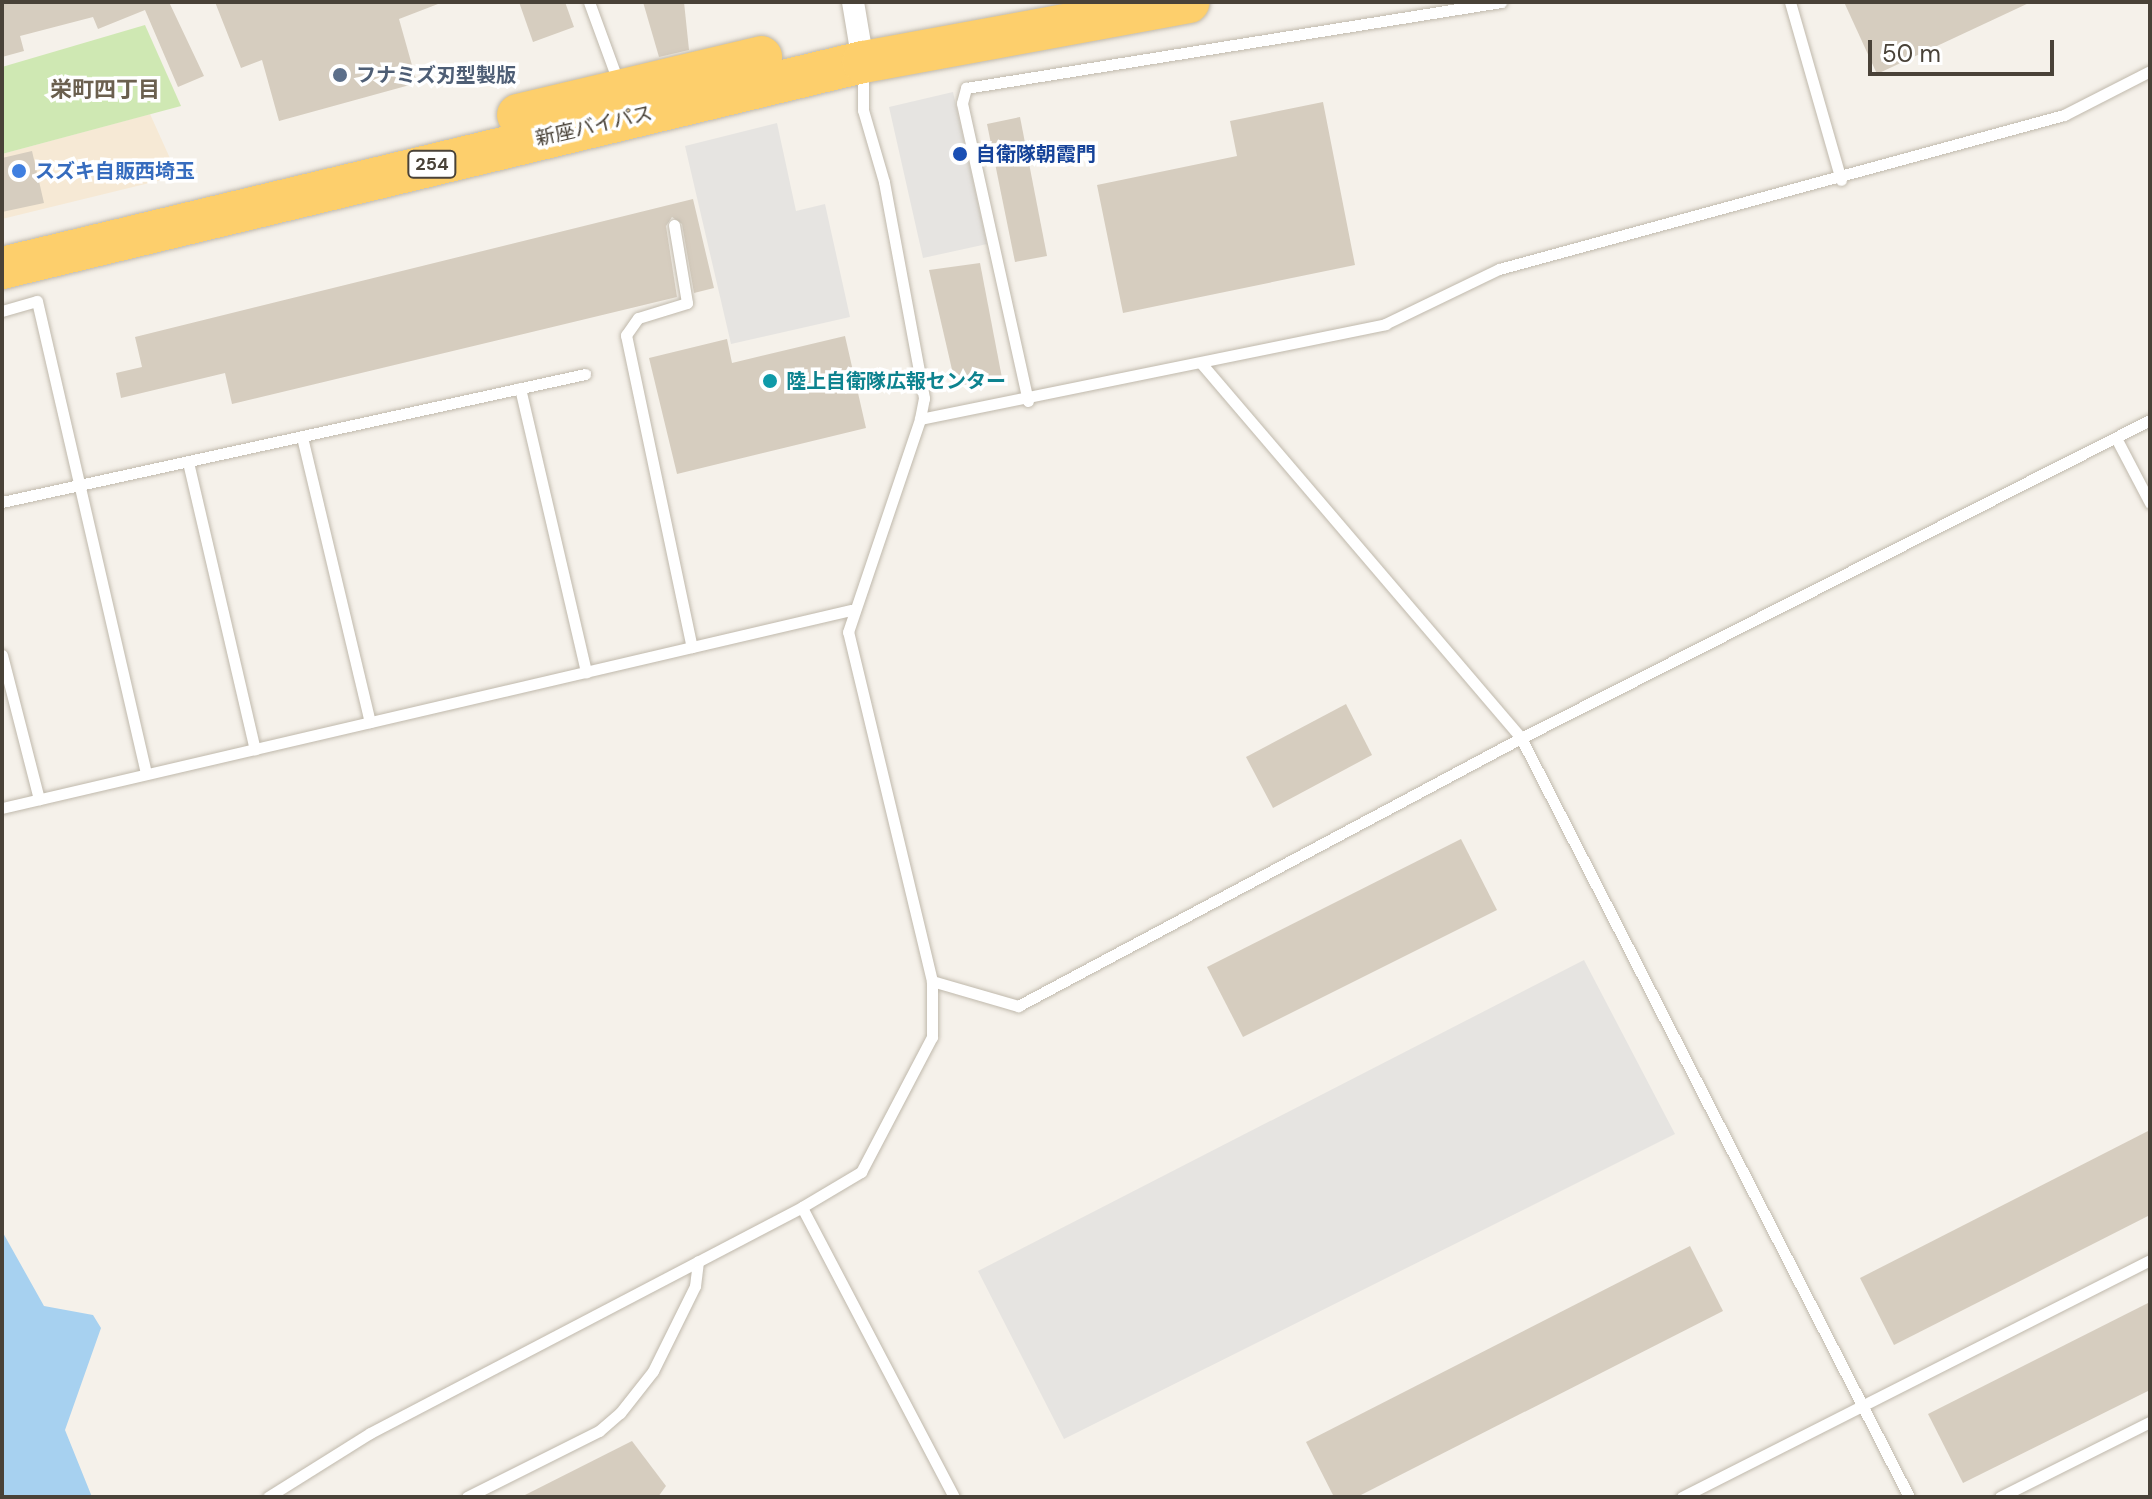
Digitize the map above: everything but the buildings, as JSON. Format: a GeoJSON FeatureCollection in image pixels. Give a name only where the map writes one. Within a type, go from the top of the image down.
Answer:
{"type":"FeatureCollection","features":[{"type":"Feature","properties":{"kind":"highway","name":"新座バイパス"},"geometry":{"type":"LineString","coordinates":[[2,245],[620,88],[859,33],[1045,2]]}},
{"type":"Feature","properties":{"kind":"highway","name":"新座バイパス"},"geometry":{"type":"LineString","coordinates":[[2,268],[859,33],[1189,2]]}},
{"type":"Feature","properties":{"kind":"lane"},"geometry":{"type":"LineString","coordinates":[[589,2],[620,88]]}},
{"type":"Feature","properties":{"kind":"lane"},"geometry":{"type":"LineString","coordinates":[[1028,401],[962,103],[966,88],[1501,2]]}},
{"type":"Feature","properties":{"kind":"lane"},"geometry":{"type":"LineString","coordinates":[[1790,2],[1841,180]]}},
{"type":"Feature","properties":{"kind":"lane"},"geometry":{"type":"LineString","coordinates":[[268,1497],[370,1433],[802,1207],[861,1172],[932,1037],[932,981],[848,632],[851,610],[920,419],[924,398],[884,182],[863,110],[859,33]]}},
{"type":"Feature","properties":{"kind":"lane"},"geometry":{"type":"LineString","coordinates":[[920,419],[1028,401],[1385,324],[1499,269],[1841,180],[2064,115],[2150,71]]}},
{"type":"Feature","properties":{"kind":"lane"},"geometry":{"type":"LineString","coordinates":[[674,225],[687,303],[638,318],[626,335],[692,647]]}},
{"type":"Feature","properties":{"kind":"lane"},"geometry":{"type":"LineString","coordinates":[[2,311],[37,301],[146,774]]}},
{"type":"Feature","properties":{"kind":"lane"},"geometry":{"type":"LineString","coordinates":[[1201,363],[1521,738],[1909,1497]]}},
{"type":"Feature","properties":{"kind":"lane"},"geometry":{"type":"LineString","coordinates":[[2,502],[585,374]]}},
{"type":"Feature","properties":{"kind":"lane"},"geometry":{"type":"LineString","coordinates":[[520,388],[586,672]]}},
{"type":"Feature","properties":{"kind":"lane"},"geometry":{"type":"LineString","coordinates":[[932,981],[1018,1006],[1521,738],[2150,420]]}},
{"type":"Feature","properties":{"kind":"lane"},"geometry":{"type":"LineString","coordinates":[[302,437],[370,722]]}},
{"type":"Feature","properties":{"kind":"lane"},"geometry":{"type":"LineString","coordinates":[[2116,438],[2150,503]]}},
{"type":"Feature","properties":{"kind":"lane"},"geometry":{"type":"LineString","coordinates":[[188,462],[255,749]]}},
{"type":"Feature","properties":{"kind":"lane"},"geometry":{"type":"LineString","coordinates":[[2,808],[851,610]]}},
{"type":"Feature","properties":{"kind":"lane"},"geometry":{"type":"LineString","coordinates":[[2,655],[39,799]]}},
{"type":"Feature","properties":{"kind":"lane"},"geometry":{"type":"LineString","coordinates":[[802,1207],[954,1497]]}},
{"type":"Feature","properties":{"kind":"lane"},"geometry":{"type":"LineString","coordinates":[[1682,1497],[2150,1260]]}},
{"type":"Feature","properties":{"kind":"lane"},"geometry":{"type":"LineString","coordinates":[[467,1497],[620,1413],[653,1371],[695,1286],[698,1261]]}},
{"type":"Feature","properties":{"kind":"lane"},"geometry":{"type":"LineString","coordinates":[[2000,1497],[2150,1422]]}},
{"type":"Feature","properties":{"kind":"shaded area"},"geometry":{"type":"Polygon","coordinates":[[[953,92],[987,244],[923,258],[889,107],[953,92]]]}},
{"type":"Feature","properties":{"kind":"shaded area"},"geometry":{"type":"Polygon","coordinates":[[[150,114],[178,176],[2,219],[2,154],[150,114]]]}},
{"type":"Feature","properties":{"kind":"shaded area"},"geometry":{"type":"Polygon","coordinates":[[[777,123],[796,211],[825,204],[850,317],[731,344],[685,146],[777,123]]]}},
{"type":"Feature","properties":{"kind":"shaded area"},"geometry":{"type":"Polygon","coordinates":[[[1584,960],[1675,1134],[1064,1439],[978,1271],[1584,960]]]}},
{"type":"Feature","properties":{"kind":"green space"},"geometry":{"type":"Polygon","coordinates":[[[145,25],[181,106],[2,154],[2,67],[145,25]]]}},
{"type":"Feature","properties":{"kind":"water"},"geometry":{"type":"Polygon","coordinates":[[[2,1231],[44,1306],[93,1315],[101,1328],[65,1430],[92,1497],[2,1497],[2,1231]]]}},
{"type":"Feature","properties":{"kind":"place","name":"フナミズ刃型製版"},"geometry":{"type":"Point","coordinates":[340,75]}},
{"type":"Feature","properties":{"kind":"place","name":"自衛隊朝霞門"},"geometry":{"type":"Point","coordinates":[960,154]}},
{"type":"Feature","properties":{"kind":"place","name":"スズキ自販西埼玉"},"geometry":{"type":"Point","coordinates":[19,171]}},
{"type":"Feature","properties":{"kind":"place","name":"陸上自衛隊広報センター"},"geometry":{"type":"Point","coordinates":[770,381]}},
{"type":"Feature","properties":{"kind":"district","name":"栄町四丁目"},"geometry":{"type":"Point","coordinates":[105,90]}}]}
